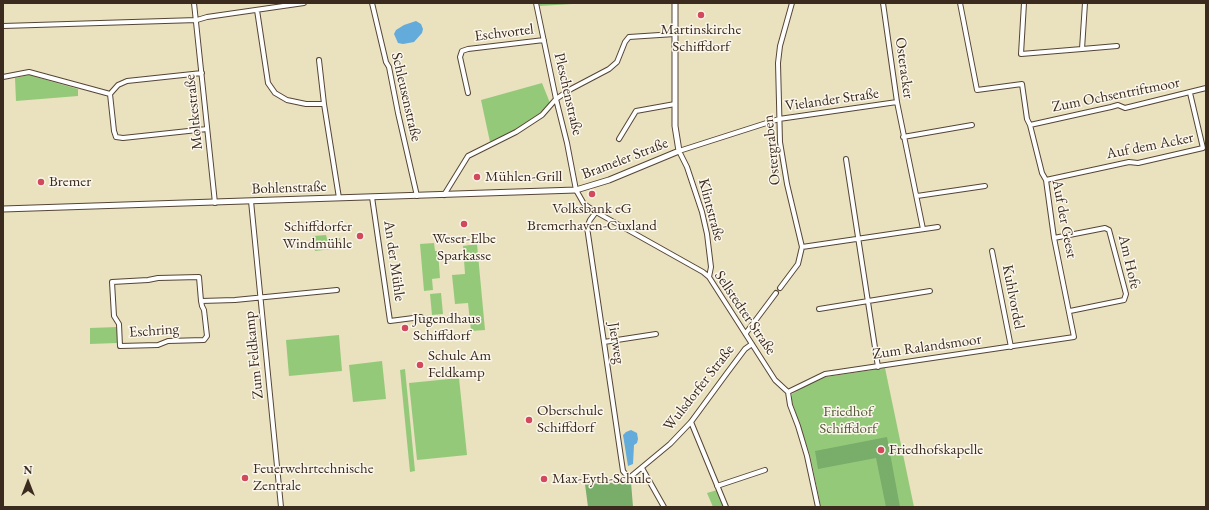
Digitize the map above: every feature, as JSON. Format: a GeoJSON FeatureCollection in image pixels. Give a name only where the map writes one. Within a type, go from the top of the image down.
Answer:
{"type":"FeatureCollection","features":[{"type":"Feature","properties":{"kind":"street","name":"Moltkestraße"},"geometry":{"type":"LineString","coordinates":[[194,3],[197,20],[215,203]]}},
{"type":"Feature","properties":{"kind":"street"},"geometry":{"type":"LineString","coordinates":[[3,26],[197,20],[208,16],[304,3]]}},
{"type":"Feature","properties":{"kind":"street","name":"Schleusenstraße"},"geometry":{"type":"LineString","coordinates":[[372,3],[386,62],[389,66],[417,196]]}},
{"type":"Feature","properties":{"kind":"street","name":"Pleschenstraße"},"geometry":{"type":"LineString","coordinates":[[536,3],[576,190]]}},
{"type":"Feature","properties":{"kind":"street","name":"Brameler Straße"},"geometry":{"type":"LineString","coordinates":[[576,190],[618,177],[679,151],[675,104],[675,3]]}},
{"type":"Feature","properties":{"kind":"street","name":"Ostergraben"},"geometry":{"type":"LineString","coordinates":[[780,288],[798,264],[802,247],[787,184],[780,142],[779,120],[778,63],[780,46],[792,3]]}},
{"type":"Feature","properties":{"kind":"street","name":"Osteracker"},"geometry":{"type":"LineString","coordinates":[[884,3],[903,137],[908,151],[923,229]]}},
{"type":"Feature","properties":{"kind":"street","name":"Auf der Geest"},"geometry":{"type":"LineString","coordinates":[[960,3],[976,90],[1022,84],[1027,119],[1030,125],[1042,173],[1046,180],[1054,238],[1070,311],[1074,337]]}},
{"type":"Feature","properties":{"kind":"street"},"geometry":{"type":"LineString","coordinates":[[1024,3],[1021,54],[1118,46]]}},
{"type":"Feature","properties":{"kind":"street"},"geometry":{"type":"LineString","coordinates":[[1082,49],[1085,3]]}},
{"type":"Feature","properties":{"kind":"street"},"geometry":{"type":"LineString","coordinates":[[256,10],[268,83],[275,93],[286,100],[306,104],[324,104]]}},
{"type":"Feature","properties":{"kind":"street"},"geometry":{"type":"LineString","coordinates":[[444,195],[468,156],[516,132],[542,115],[556,99],[571,89],[609,69],[617,62],[628,37],[675,34]]}},
{"type":"Feature","properties":{"kind":"street","name":"Eschvortel"},"geometry":{"type":"LineString","coordinates":[[468,93],[460,57],[462,51],[544,40]]}},
{"type":"Feature","properties":{"kind":"street"},"geometry":{"type":"LineString","coordinates":[[319,60],[324,104],[339,198]]}},
{"type":"Feature","properties":{"kind":"street"},"geometry":{"type":"LineString","coordinates":[[3,78],[29,72],[110,94]]}},
{"type":"Feature","properties":{"kind":"street"},"geometry":{"type":"LineString","coordinates":[[202,73],[127,81],[118,85],[110,94],[116,137],[123,138],[208,129]]}},
{"type":"Feature","properties":{"kind":"street","name":"Zum Ochsentriftmoor"},"geometry":{"type":"LineString","coordinates":[[1030,125],[1111,107],[1118,106],[1125,108],[1206,88]]}},
{"type":"Feature","properties":{"kind":"street","name":"Auf dem Acker"},"geometry":{"type":"LineString","coordinates":[[1046,180],[1123,163],[1138,163],[1203,148],[1190,93]]}},
{"type":"Feature","properties":{"kind":"street","name":"Vielander Straße"},"geometry":{"type":"LineString","coordinates":[[679,151],[779,120],[897,102]]}},
{"type":"Feature","properties":{"kind":"street"},"geometry":{"type":"LineString","coordinates":[[619,139],[636,111],[675,104]]}},
{"type":"Feature","properties":{"kind":"street"},"geometry":{"type":"LineString","coordinates":[[903,137],[972,125]]}},
{"type":"Feature","properties":{"kind":"street","name":"Klintstraße"},"geometry":{"type":"LineString","coordinates":[[679,151],[692,183],[706,227],[711,267],[709,278]]}},
{"type":"Feature","properties":{"kind":"street"},"geometry":{"type":"LineString","coordinates":[[846,159],[878,367]]}},
{"type":"Feature","properties":{"kind":"street"},"geometry":{"type":"LineString","coordinates":[[917,196],[986,186]]}},
{"type":"Feature","properties":{"kind":"street","name":"Bohlenstraße"},"geometry":{"type":"LineString","coordinates":[[3,209],[576,190]]}},
{"type":"Feature","properties":{"kind":"street","name":"Sellstedter Straße"},"geometry":{"type":"LineString","coordinates":[[576,190],[584,204],[596,212],[704,272],[746,333],[775,380],[788,392]]}},
{"type":"Feature","properties":{"kind":"street","name":"An der Mühle"},"geometry":{"type":"LineString","coordinates":[[372,197],[390,321],[421,318]]}},
{"type":"Feature","properties":{"kind":"street","name":"Zum Feldkamp"},"geometry":{"type":"LineString","coordinates":[[251,201],[281,507]]}},
{"type":"Feature","properties":{"kind":"street","name":"Jierweg"},"geometry":{"type":"LineString","coordinates":[[596,212],[587,227],[624,472],[629,478]]}},
{"type":"Feature","properties":{"kind":"street"},"geometry":{"type":"LineString","coordinates":[[802,247],[938,227]]}},
{"type":"Feature","properties":{"kind":"street","name":"Am Hofe"},"geometry":{"type":"LineString","coordinates":[[1054,238],[1106,228],[1109,230],[1126,294],[1124,300],[1070,311]]}},
{"type":"Feature","properties":{"kind":"street","name":"Kuhlvordel"},"geometry":{"type":"LineString","coordinates":[[992,252],[1011,347]]}},
{"type":"Feature","properties":{"kind":"street","name":"Eschring"},"geometry":{"type":"LineString","coordinates":[[199,277],[201,300],[204,310],[207,336],[204,340],[120,346],[119,324],[114,316],[112,282],[158,278],[199,277]]}},
{"type":"Feature","properties":{"kind":"street"},"geometry":{"type":"LineString","coordinates":[[201,300],[235,300],[337,290]]}},
{"type":"Feature","properties":{"kind":"street"},"geometry":{"type":"LineString","coordinates":[[819,309],[930,291]]}},
{"type":"Feature","properties":{"kind":"street"},"geometry":{"type":"LineString","coordinates":[[746,333],[776,293]]}},
{"type":"Feature","properties":{"kind":"street"},"geometry":{"type":"LineString","coordinates":[[604,342],[656,334]]}},
{"type":"Feature","properties":{"kind":"street","name":"Zum Ralandsmoor"},"geometry":{"type":"LineString","coordinates":[[788,392],[825,374],[1074,337]]}},
{"type":"Feature","properties":{"kind":"street","name":"Wulsdorfer Straße"},"geometry":{"type":"LineString","coordinates":[[629,478],[670,444],[691,422],[745,349],[752,344]]}},
{"type":"Feature","properties":{"kind":"street"},"geometry":{"type":"LineString","coordinates":[[788,392],[790,405],[807,456],[818,507]]}},
{"type":"Feature","properties":{"kind":"street"},"geometry":{"type":"LineString","coordinates":[[691,422],[726,507]]}},
{"type":"Feature","properties":{"kind":"street"},"geometry":{"type":"LineString","coordinates":[[642,468],[664,507]]}},
{"type":"Feature","properties":{"kind":"street"},"geometry":{"type":"LineString","coordinates":[[717,486],[765,470]]}},
{"type":"Feature","properties":{"kind":"green space"},"geometry":{"type":"Polygon","coordinates":[[[539,3],[571,3],[572,4],[539,6],[539,3]]]}},
{"type":"Feature","properties":{"kind":"green space"},"geometry":{"type":"Polygon","coordinates":[[[29,75],[78,89],[78,96],[16,101],[15,78],[29,75]]]}},
{"type":"Feature","properties":{"kind":"green space"},"geometry":{"type":"Polygon","coordinates":[[[542,83],[550,103],[540,113],[514,131],[490,142],[481,100],[542,83]]]}},
{"type":"Feature","properties":{"kind":"green space"},"geometry":{"type":"Polygon","coordinates":[[[326,235],[327,239],[340,238],[341,248],[315,251],[313,236],[326,235]]]}},
{"type":"Feature","properties":{"kind":"green space"},"geometry":{"type":"Polygon","coordinates":[[[434,243],[435,251],[438,251],[440,278],[432,279],[433,290],[424,291],[420,244],[434,243]]]}},
{"type":"Feature","properties":{"kind":"green space"},"geometry":{"type":"Polygon","coordinates":[[[477,244],[485,330],[471,331],[468,303],[455,304],[452,275],[465,274],[463,246],[477,244]]]}},
{"type":"Feature","properties":{"kind":"green space"},"geometry":{"type":"Polygon","coordinates":[[[441,293],[443,314],[432,315],[430,294],[441,293]]]}},
{"type":"Feature","properties":{"kind":"green space"},"geometry":{"type":"Polygon","coordinates":[[[117,327],[117,343],[90,344],[90,328],[117,327]]]}},
{"type":"Feature","properties":{"kind":"green space"},"geometry":{"type":"Polygon","coordinates":[[[339,335],[342,371],[289,376],[286,340],[339,335]]]}},
{"type":"Feature","properties":{"kind":"green space"},"geometry":{"type":"Polygon","coordinates":[[[382,361],[386,399],[353,402],[349,365],[382,361]]]}},
{"type":"Feature","properties":{"kind":"green space","name":"Friedhof Schiffdorf"},"geometry":{"type":"Polygon","coordinates":[[[885,368],[914,507],[821,507],[810,455],[792,402],[792,394],[819,378],[885,368]]]}},
{"type":"Feature","properties":{"kind":"green space"},"geometry":{"type":"Polygon","coordinates":[[[405,369],[415,471],[410,472],[400,370],[405,369]]]}},
{"type":"Feature","properties":{"kind":"green space"},"geometry":{"type":"Polygon","coordinates":[[[459,378],[467,455],[417,460],[409,383],[459,378]]]}},
{"type":"Feature","properties":{"kind":"green space"},"geometry":{"type":"Polygon","coordinates":[[[887,437],[900,507],[886,507],[876,458],[818,469],[815,451],[887,437]]]}},
{"type":"Feature","properties":{"kind":"green space"},"geometry":{"type":"Polygon","coordinates":[[[631,482],[633,507],[588,507],[585,484],[631,482]]]}},
{"type":"Feature","properties":{"kind":"green space"},"geometry":{"type":"Polygon","coordinates":[[[717,490],[723,506],[722,507],[713,507],[707,493],[717,490]]]}},
{"type":"Feature","properties":{"kind":"water"},"geometry":{"type":"Polygon","coordinates":[[[416,21],[421,24],[423,29],[422,33],[414,42],[403,44],[398,43],[394,34],[396,30],[404,25],[416,21]]]}},
{"type":"Feature","properties":{"kind":"water"},"geometry":{"type":"Polygon","coordinates":[[[631,430],[637,433],[638,439],[637,443],[634,445],[633,464],[628,466],[623,435],[631,430]]]}},
{"type":"Feature","properties":{"kind":"place","name":"Martinskirche Schiffdorf"},"geometry":{"type":"Point","coordinates":[701,15]}},
{"type":"Feature","properties":{"kind":"place","name":"Mühlen-Grill"},"geometry":{"type":"Point","coordinates":[477,177]}},
{"type":"Feature","properties":{"kind":"place","name":"Bremer"},"geometry":{"type":"Point","coordinates":[41,182]}},
{"type":"Feature","properties":{"kind":"place","name":"Volksbank eG Bremerhaven-Cuxland"},"geometry":{"type":"Point","coordinates":[592,194]}},
{"type":"Feature","properties":{"kind":"place","name":"Weser-Elbe Sparkasse"},"geometry":{"type":"Point","coordinates":[464,224]}},
{"type":"Feature","properties":{"kind":"place","name":"Schiffdorfer Windmühle"},"geometry":{"type":"Point","coordinates":[360,236]}},
{"type":"Feature","properties":{"kind":"place","name":"Jugendhaus Schiffdorf"},"geometry":{"type":"Point","coordinates":[405,328]}},
{"type":"Feature","properties":{"kind":"place","name":"Schule Am Feldkamp"},"geometry":{"type":"Point","coordinates":[420,365]}},
{"type":"Feature","properties":{"kind":"place","name":"Oberschule Schiffdorf"},"geometry":{"type":"Point","coordinates":[529,420]}},
{"type":"Feature","properties":{"kind":"place","name":"Friedhofskapelle"},"geometry":{"type":"Point","coordinates":[881,450]}},
{"type":"Feature","properties":{"kind":"place","name":"Feuerwehrtechnische Zentrale"},"geometry":{"type":"Point","coordinates":[245,478]}},
{"type":"Feature","properties":{"kind":"place","name":"Max-Eyth-Schule"},"geometry":{"type":"Point","coordinates":[544,479]}}]}
